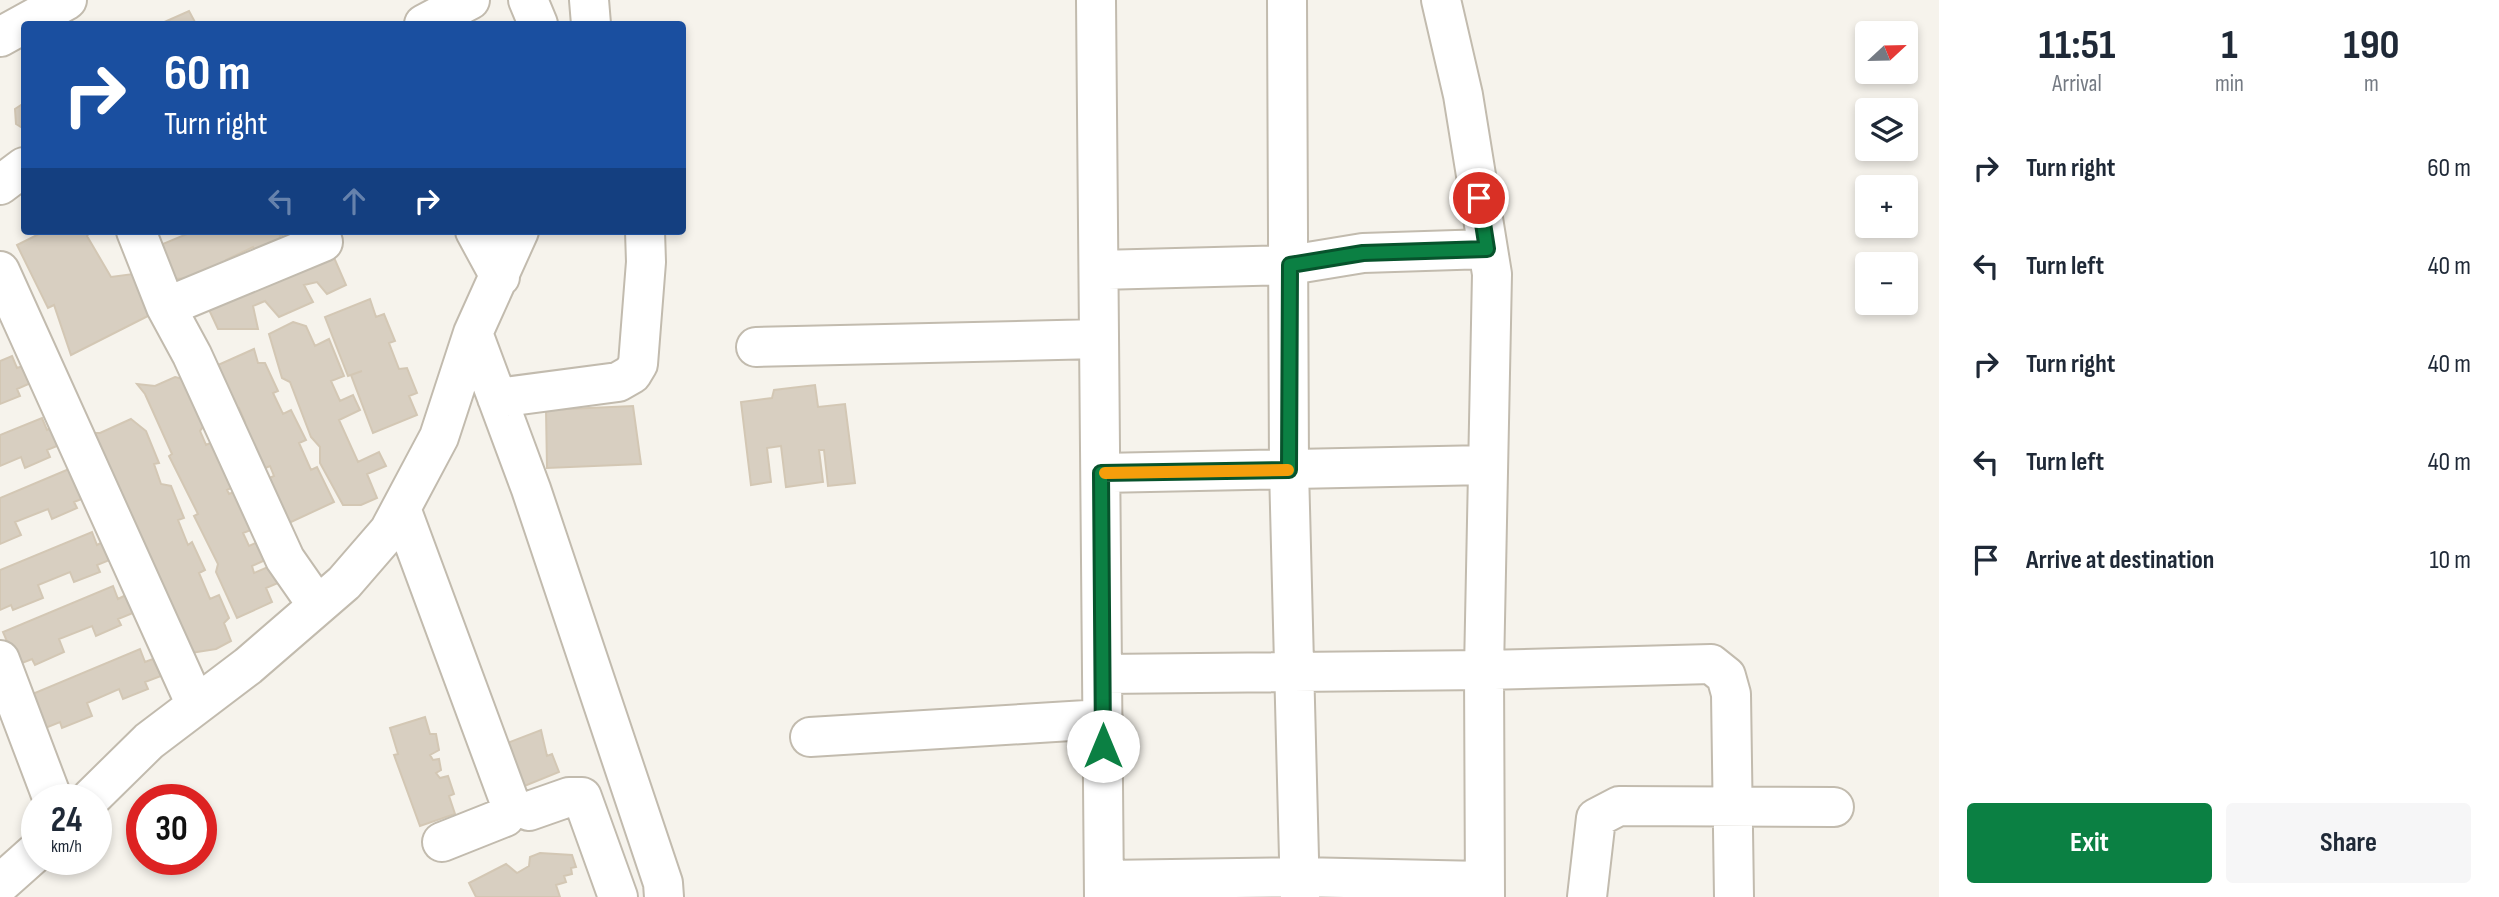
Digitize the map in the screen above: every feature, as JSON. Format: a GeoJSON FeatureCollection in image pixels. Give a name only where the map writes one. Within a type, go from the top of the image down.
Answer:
{"type":"FeatureCollection","features":[{"type":"Feature","properties":{"kind":"street"},"geometry":{"type":"LineString","coordinates":[[29,21],[67,0]]}},
{"type":"Feature","properties":{"kind":"street"},"geometry":{"type":"LineString","coordinates":[[430,21],[470,0]]}},
{"type":"Feature","properties":{"kind":"street"},"geometry":{"type":"LineString","coordinates":[[528,0],[537,21]]}},
{"type":"Feature","properties":{"kind":"street"},"geometry":{"type":"LineString","coordinates":[[589,0],[591,21]]}},
{"type":"Feature","properties":{"kind":"street"},"geometry":{"type":"LineString","coordinates":[[1096,0],[1104,888],[1484,889],[1484,670],[1492,274],[1463,95],[1441,0]]}},
{"type":"Feature","properties":{"kind":"street"},"geometry":{"type":"LineString","coordinates":[[1287,0],[1289,470],[1299,887]]}},
{"type":"Feature","properties":{"kind":"street"},"geometry":{"type":"LineString","coordinates":[[0,37],[21,25]]}},
{"type":"Feature","properties":{"kind":"street"},"geometry":{"type":"LineString","coordinates":[[0,185],[21,169]]}},
{"type":"Feature","properties":{"kind":"street"},"geometry":{"type":"LineString","coordinates":[[138,235],[166,307],[192,355],[285,559],[317,605]]}},
{"type":"Feature","properties":{"kind":"street"},"geometry":{"type":"LineString","coordinates":[[166,307],[323,242],[320,235]]}},
{"type":"Feature","properties":{"kind":"street"},"geometry":{"type":"LineString","coordinates":[[477,235],[500,277]]}},
{"type":"Feature","properties":{"kind":"street"},"geometry":{"type":"LineString","coordinates":[[105,784],[149,741],[195,703],[248,666],[344,583],[402,510],[439,437],[473,333],[517,235]]}},
{"type":"Feature","properties":{"kind":"street"},"geometry":{"type":"LineString","coordinates":[[497,398],[618,383],[632,374],[638,364],[646,262],[645,235]]}},
{"type":"Feature","properties":{"kind":"street"},"geometry":{"type":"LineString","coordinates":[[1099,270],[1290,265],[1363,253],[1487,249]]}},
{"type":"Feature","properties":{"kind":"street"},"geometry":{"type":"LineString","coordinates":[[0,271],[195,703]]}},
{"type":"Feature","properties":{"kind":"street"},"geometry":{"type":"LineString","coordinates":[[473,333],[654,858],[664,897]]}},
{"type":"Feature","properties":{"kind":"street"},"geometry":{"type":"LineString","coordinates":[[756,346],[1099,339]]}},
{"type":"Feature","properties":{"kind":"street"},"geometry":{"type":"LineString","coordinates":[[1101,473],[1487,465]]}},
{"type":"Feature","properties":{"kind":"street"},"geometry":{"type":"LineString","coordinates":[[402,510],[515,810]]}},
{"type":"Feature","properties":{"kind":"street"},"geometry":{"type":"LineString","coordinates":[[0,660],[47,784]]}},
{"type":"Feature","properties":{"kind":"street"},"geometry":{"type":"LineString","coordinates":[[1103,674],[1484,670],[1711,664],[1726,676],[1731,694],[1734,897]]}},
{"type":"Feature","properties":{"kind":"street"},"geometry":{"type":"LineString","coordinates":[[810,737],[1103,719]]}},
{"type":"Feature","properties":{"kind":"street"},"geometry":{"type":"LineString","coordinates":[[442,842],[515,810],[569,797],[582,797],[618,897]]}},
{"type":"Feature","properties":{"kind":"street"},"geometry":{"type":"LineString","coordinates":[[1587,897],[1596,818],[1607,810],[1619,806],[1834,807]]}},
{"type":"Feature","properties":{"kind":"street"},"geometry":{"type":"LineString","coordinates":[[0,884],[21,865]]}},
{"type":"Feature","properties":{"kind":"building"},"geometry":{"type":"Polygon","coordinates":[[[189,11],[194,21],[167,21],[189,11]]]}},
{"type":"Feature","properties":{"kind":"building"},"geometry":{"type":"Polygon","coordinates":[[[21,105],[21,127],[16,124],[15,109],[21,105]]]}},
{"type":"Feature","properties":{"kind":"building"},"geometry":{"type":"Polygon","coordinates":[[[37,235],[88,235],[111,277],[133,274],[150,315],[71,355],[54,305],[48,308],[17,245],[37,235]]]}},
{"type":"Feature","properties":{"kind":"building"},"geometry":{"type":"Polygon","coordinates":[[[184,235],[282,235],[280,236],[284,246],[258,258],[253,247],[226,260],[229,267],[205,278],[168,279],[158,246],[184,235]]]}},
{"type":"Feature","properties":{"kind":"building"},"geometry":{"type":"Polygon","coordinates":[[[332,253],[346,285],[327,294],[317,282],[304,285],[313,302],[279,317],[265,301],[253,306],[258,329],[218,329],[204,299],[332,253]]]}},
{"type":"Feature","properties":{"kind":"building"},"geometry":{"type":"Polygon","coordinates":[[[370,299],[376,317],[384,314],[395,341],[389,343],[399,369],[407,368],[417,393],[409,396],[417,415],[373,433],[351,375],[362,371],[348,376],[325,317],[370,299]]]}},
{"type":"Feature","properties":{"kind":"building"},"geometry":{"type":"Polygon","coordinates":[[[293,322],[306,326],[315,346],[329,339],[344,376],[331,381],[340,401],[353,395],[360,410],[339,420],[358,462],[379,452],[386,466],[367,474],[377,498],[361,505],[343,505],[320,463],[320,447],[311,437],[290,382],[282,378],[269,334],[293,322]]]}},
{"type":"Feature","properties":{"kind":"building"},"geometry":{"type":"Polygon","coordinates":[[[254,349],[258,363],[265,363],[278,391],[273,393],[283,414],[291,410],[306,440],[299,443],[311,470],[317,467],[334,502],[291,522],[273,524],[255,484],[274,476],[270,466],[256,472],[235,426],[245,422],[239,408],[229,413],[209,369],[254,349]]]}},
{"type":"Feature","properties":{"kind":"building"},"geometry":{"type":"Polygon","coordinates":[[[12,356],[17,368],[26,365],[33,382],[17,389],[20,396],[0,404],[0,361],[12,356]]]}},
{"type":"Feature","properties":{"kind":"building"},"geometry":{"type":"Polygon","coordinates":[[[175,377],[191,381],[208,420],[200,431],[206,445],[219,439],[239,484],[227,490],[229,494],[241,489],[258,527],[243,533],[249,546],[264,539],[272,557],[252,566],[254,573],[277,563],[285,580],[266,588],[272,602],[237,618],[216,572],[218,564],[194,516],[198,514],[169,456],[172,454],[145,394],[137,384],[155,386],[175,377]]]}},
{"type":"Feature","properties":{"kind":"building"},"geometry":{"type":"Polygon","coordinates":[[[815,385],[818,407],[845,404],[855,483],[828,486],[824,450],[819,450],[823,482],[786,487],[781,446],[767,448],[771,482],[751,485],[741,402],[772,398],[774,390],[815,385]]]}},
{"type":"Feature","properties":{"kind":"building"},"geometry":{"type":"Polygon","coordinates":[[[633,406],[641,464],[547,468],[546,410],[633,406]]]}},
{"type":"Feature","properties":{"kind":"building"},"geometry":{"type":"Polygon","coordinates":[[[42,418],[47,430],[55,427],[62,444],[47,450],[50,457],[25,468],[21,457],[0,466],[0,435],[42,418]]]}},
{"type":"Feature","properties":{"kind":"building"},"geometry":{"type":"Polygon","coordinates":[[[131,419],[146,431],[159,463],[154,464],[161,484],[171,486],[184,518],[178,520],[188,545],[192,542],[205,570],[199,573],[210,599],[219,595],[229,618],[224,623],[231,641],[216,649],[185,654],[83,433],[100,433],[131,419]]]}},
{"type":"Feature","properties":{"kind":"building"},"geometry":{"type":"Polygon","coordinates":[[[69,469],[89,496],[74,502],[77,508],[52,519],[48,509],[15,522],[21,535],[0,544],[0,498],[69,469]]]}},
{"type":"Feature","properties":{"kind":"building"},"geometry":{"type":"Polygon","coordinates":[[[92,532],[97,545],[105,541],[112,559],[97,565],[100,572],[74,582],[70,572],[38,585],[43,598],[13,610],[11,605],[0,610],[0,570],[92,532]]]}},
{"type":"Feature","properties":{"kind":"building"},"geometry":{"type":"Polygon","coordinates":[[[113,586],[118,599],[126,595],[133,613],[118,619],[121,625],[96,636],[92,626],[59,639],[64,652],[35,665],[32,659],[17,665],[3,632],[113,586]]]}},
{"type":"Feature","properties":{"kind":"building"},"geometry":{"type":"Polygon","coordinates":[[[140,649],[145,662],[153,659],[161,676],[145,682],[148,689],[123,699],[119,689],[87,703],[92,716],[62,728],[60,722],[43,729],[30,695],[140,649]]]}},
{"type":"Feature","properties":{"kind":"building"},"geometry":{"type":"Polygon","coordinates":[[[425,717],[430,734],[436,734],[439,750],[430,755],[433,760],[439,759],[441,770],[436,773],[440,778],[448,776],[454,794],[449,796],[455,814],[420,826],[394,755],[398,754],[390,728],[425,717]]]}},
{"type":"Feature","properties":{"kind":"building"},"geometry":{"type":"Polygon","coordinates":[[[541,730],[547,756],[552,754],[559,772],[522,787],[497,747],[541,730]]]}},
{"type":"Feature","properties":{"kind":"building"},"geometry":{"type":"Polygon","coordinates":[[[540,853],[572,855],[576,867],[571,868],[572,874],[564,876],[566,882],[556,885],[560,897],[476,897],[469,883],[506,864],[517,873],[529,866],[530,857],[540,853]]]}},
{"type":"Feature","properties":{"kind":"slow traffic"},"geometry":{"type":"LineString","coordinates":[[1105,473],[1288,470]]}},
{"type":"Feature","properties":{"kind":"route"},"geometry":{"type":"LineString","coordinates":[[1103,746],[1101,473],[1289,470],[1290,265],[1363,253],[1487,249],[1479,198]]}}]}
